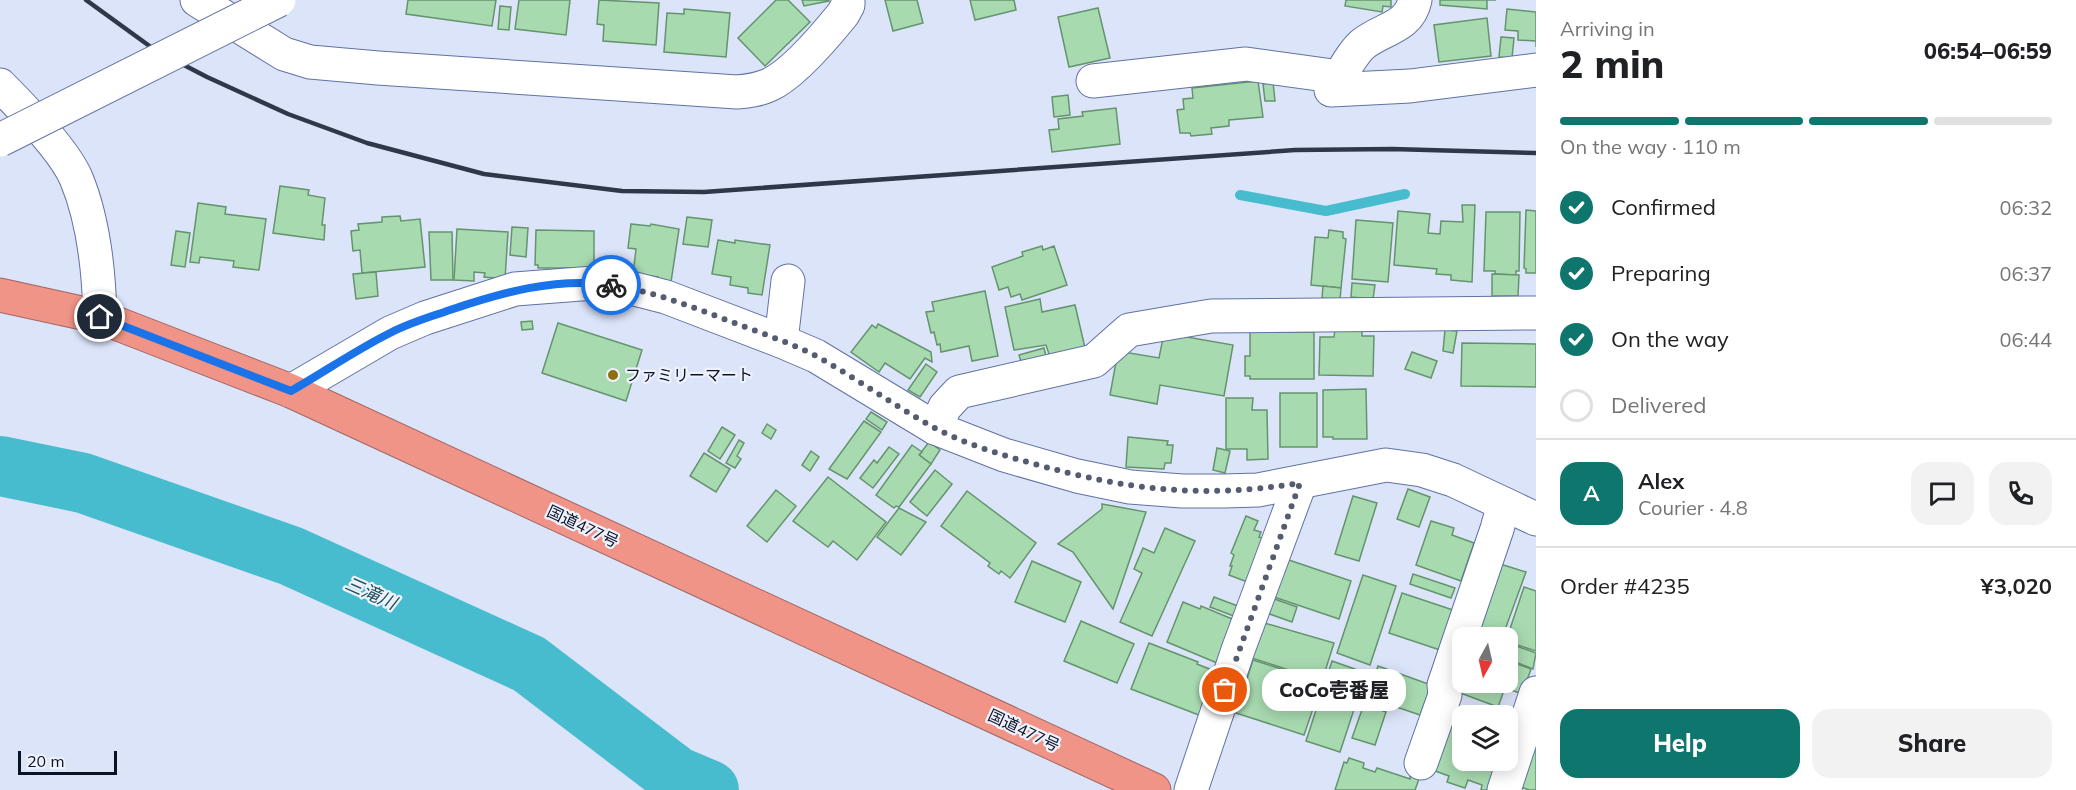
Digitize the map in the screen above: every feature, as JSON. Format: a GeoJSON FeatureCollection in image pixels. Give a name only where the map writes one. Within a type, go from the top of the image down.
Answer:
{"type":"FeatureCollection","features":[{"type":"Feature","properties":{"kind":"highway","name":"国道477号"},"geometry":{"type":"LineString","coordinates":[[0,295],[100,317],[291,391],[1154,790]]}},
{"type":"Feature","properties":{"kind":"street"},"geometry":{"type":"LineString","coordinates":[[197,0],[284,54],[310,62],[737,92],[755,90],[772,84],[796,64],[843,14],[848,0]]}},
{"type":"Feature","properties":{"kind":"street"},"geometry":{"type":"LineString","coordinates":[[0,140],[279,0]]}},
{"type":"Feature","properties":{"kind":"street"},"geometry":{"type":"LineString","coordinates":[[1415,0],[1413,8],[1400,24],[1383,31],[1361,45],[1331,90],[1410,86],[1536,70]]}},
{"type":"Feature","properties":{"kind":"street"},"geometry":{"type":"LineString","coordinates":[[1093,81],[1246,64],[1340,77]]}},
{"type":"Feature","properties":{"kind":"street"},"geometry":{"type":"LineString","coordinates":[[0,85],[54,144],[75,176],[93,239],[99,278],[100,317]]}},
{"type":"Feature","properties":{"kind":"street"},"geometry":{"type":"LineString","coordinates":[[781,341],[788,280]]}},
{"type":"Feature","properties":{"kind":"street"},"geometry":{"type":"LineString","coordinates":[[291,391],[399,329],[477,301],[515,290],[594,283],[631,288],[666,297],[781,341],[816,356],[935,428],[1004,455],[1077,476],[1130,487],[1182,491],[1258,490],[1386,465],[1422,470],[1453,480],[1536,519]]}},
{"type":"Feature","properties":{"kind":"street"},"geometry":{"type":"LineString","coordinates":[[935,428],[945,407],[959,393],[1095,362],[1129,330],[1211,316],[1536,313]]}},
{"type":"Feature","properties":{"kind":"street"},"geometry":{"type":"LineString","coordinates":[[1191,790],[1238,650],[1300,483]]}},
{"type":"Feature","properties":{"kind":"street"},"geometry":{"type":"LineString","coordinates":[[1420,763],[1445,695],[1444,685],[1504,504]]}},
{"type":"Feature","properties":{"kind":"street"},"geometry":{"type":"LineString","coordinates":[[1504,790],[1536,693]]}},
{"type":"Feature","properties":{"kind":"building"},"geometry":{"type":"Polygon","coordinates":[[[408,0],[496,0],[492,26],[406,14],[408,0]]]}},
{"type":"Feature","properties":{"kind":"building"},"geometry":{"type":"Polygon","coordinates":[[[519,0],[570,0],[566,35],[515,29],[519,0]]]}},
{"type":"Feature","properties":{"kind":"building"},"geometry":{"type":"Polygon","coordinates":[[[599,0],[659,3],[656,45],[603,41],[604,25],[597,24],[599,0]]]}},
{"type":"Feature","properties":{"kind":"building"},"geometry":{"type":"Polygon","coordinates":[[[776,0],[788,0],[810,22],[765,66],[738,38],[776,0]]]}},
{"type":"Feature","properties":{"kind":"building"},"geometry":{"type":"Polygon","coordinates":[[[802,0],[828,0],[829,1],[804,6],[802,0]]]}},
{"type":"Feature","properties":{"kind":"building"},"geometry":{"type":"Polygon","coordinates":[[[885,0],[917,0],[923,23],[893,31],[885,0]]]}},
{"type":"Feature","properties":{"kind":"building"},"geometry":{"type":"Polygon","coordinates":[[[970,0],[1014,0],[1016,10],[975,20],[970,0]]]}},
{"type":"Feature","properties":{"kind":"building"},"geometry":{"type":"Polygon","coordinates":[[[1346,0],[1391,0],[1391,7],[1383,6],[1382,12],[1345,6],[1346,0]]]}},
{"type":"Feature","properties":{"kind":"building"},"geometry":{"type":"Polygon","coordinates":[[[1440,0],[1487,0],[1487,9],[1440,5],[1440,0]]]}},
{"type":"Feature","properties":{"kind":"building"},"geometry":{"type":"Polygon","coordinates":[[[500,6],[511,7],[509,30],[498,29],[500,6]]]}},
{"type":"Feature","properties":{"kind":"building"},"geometry":{"type":"Polygon","coordinates":[[[1098,8],[1110,58],[1069,67],[1058,17],[1098,8]]]}},
{"type":"Feature","properties":{"kind":"building"},"geometry":{"type":"Polygon","coordinates":[[[684,9],[730,13],[726,57],[664,52],[667,13],[684,14],[684,9]]]}},
{"type":"Feature","properties":{"kind":"building"},"geometry":{"type":"Polygon","coordinates":[[[1507,9],[1536,12],[1536,41],[1518,40],[1518,31],[1505,30],[1507,9]]]}},
{"type":"Feature","properties":{"kind":"building"},"geometry":{"type":"Polygon","coordinates":[[[1487,18],[1491,56],[1439,62],[1434,25],[1487,18]]]}},
{"type":"Feature","properties":{"kind":"building"},"geometry":{"type":"Polygon","coordinates":[[[1501,37],[1514,38],[1512,58],[1499,57],[1501,37]]]}},
{"type":"Feature","properties":{"kind":"building"},"geometry":{"type":"Polygon","coordinates":[[[1258,81],[1263,117],[1229,120],[1229,126],[1211,128],[1212,134],[1191,136],[1190,133],[1180,133],[1177,110],[1184,109],[1183,99],[1193,98],[1192,88],[1258,81]]]}},
{"type":"Feature","properties":{"kind":"building"},"geometry":{"type":"Polygon","coordinates":[[[1273,82],[1275,101],[1265,101],[1263,84],[1273,82]]]}},
{"type":"Feature","properties":{"kind":"building"},"geometry":{"type":"Polygon","coordinates":[[[1068,95],[1070,115],[1054,117],[1052,97],[1068,95]]]}},
{"type":"Feature","properties":{"kind":"building"},"geometry":{"type":"Polygon","coordinates":[[[1116,108],[1120,144],[1052,152],[1049,130],[1059,129],[1058,119],[1083,116],[1082,112],[1116,108]]]}},
{"type":"Feature","properties":{"kind":"building"},"geometry":{"type":"Polygon","coordinates":[[[280,186],[309,190],[308,195],[325,198],[322,225],[325,225],[324,240],[273,233],[280,186]]]}},
{"type":"Feature","properties":{"kind":"building"},"geometry":{"type":"Polygon","coordinates":[[[198,203],[226,207],[225,214],[266,219],[259,270],[233,267],[234,261],[200,257],[199,263],[190,262],[198,203]]]}},
{"type":"Feature","properties":{"kind":"building"},"geometry":{"type":"Polygon","coordinates":[[[1462,205],[1475,205],[1472,282],[1451,280],[1451,275],[1436,274],[1437,269],[1394,265],[1398,211],[1430,214],[1428,233],[1440,234],[1441,221],[1463,222],[1462,205]]]}},
{"type":"Feature","properties":{"kind":"building"},"geometry":{"type":"Polygon","coordinates":[[[1526,210],[1536,211],[1536,273],[1526,273],[1524,268],[1526,210]]]}},
{"type":"Feature","properties":{"kind":"building"},"geometry":{"type":"Polygon","coordinates":[[[1486,212],[1520,212],[1519,271],[1516,271],[1516,275],[1484,271],[1486,212]]]}},
{"type":"Feature","properties":{"kind":"building"},"geometry":{"type":"Polygon","coordinates":[[[400,216],[401,221],[420,219],[425,267],[362,273],[360,250],[353,251],[351,231],[359,230],[358,224],[382,222],[382,217],[400,216]]]}},
{"type":"Feature","properties":{"kind":"building"},"geometry":{"type":"Polygon","coordinates":[[[687,217],[712,220],[708,247],[683,244],[687,217]]]}},
{"type":"Feature","properties":{"kind":"building"},"geometry":{"type":"Polygon","coordinates":[[[1356,220],[1393,223],[1388,282],[1352,279],[1356,220]]]}},
{"type":"Feature","properties":{"kind":"building"},"geometry":{"type":"Polygon","coordinates":[[[631,224],[650,226],[651,224],[679,229],[671,282],[658,280],[658,277],[633,274],[636,249],[628,248],[631,224]]]}},
{"type":"Feature","properties":{"kind":"building"},"geometry":{"type":"Polygon","coordinates":[[[512,227],[528,228],[526,257],[510,255],[512,227]]]}},
{"type":"Feature","properties":{"kind":"building"},"geometry":{"type":"Polygon","coordinates":[[[457,229],[508,232],[505,279],[484,277],[485,273],[474,272],[474,281],[454,280],[457,229]]]}},
{"type":"Feature","properties":{"kind":"building"},"geometry":{"type":"Polygon","coordinates":[[[536,230],[594,231],[594,268],[538,268],[538,265],[535,265],[536,230]]]}},
{"type":"Feature","properties":{"kind":"building"},"geometry":{"type":"Polygon","coordinates":[[[1329,230],[1343,232],[1343,238],[1346,239],[1341,288],[1311,285],[1315,237],[1328,238],[1329,230]]]}},
{"type":"Feature","properties":{"kind":"building"},"geometry":{"type":"Polygon","coordinates":[[[176,231],[190,233],[185,267],[171,265],[176,231]]]}},
{"type":"Feature","properties":{"kind":"building"},"geometry":{"type":"Polygon","coordinates":[[[429,232],[452,232],[453,280],[431,280],[429,232]]]}},
{"type":"Feature","properties":{"kind":"building"},"geometry":{"type":"Polygon","coordinates":[[[718,240],[770,245],[762,295],[748,293],[748,288],[730,285],[731,277],[712,274],[718,240]]]}},
{"type":"Feature","properties":{"kind":"building"},"geometry":{"type":"Polygon","coordinates":[[[1042,246],[1043,250],[1054,246],[1067,285],[1022,300],[1020,294],[1011,297],[1008,287],[999,290],[992,267],[1023,256],[1022,252],[1042,246]]]}},
{"type":"Feature","properties":{"kind":"building"},"geometry":{"type":"Polygon","coordinates":[[[376,272],[378,296],[356,299],[353,274],[376,272]]]}},
{"type":"Feature","properties":{"kind":"building"},"geometry":{"type":"Polygon","coordinates":[[[1492,274],[1519,275],[1518,296],[1492,296],[1492,274]]]}},
{"type":"Feature","properties":{"kind":"building"},"geometry":{"type":"Polygon","coordinates":[[[1352,283],[1375,285],[1373,299],[1351,297],[1352,283]]]}},
{"type":"Feature","properties":{"kind":"building"},"geometry":{"type":"Polygon","coordinates":[[[1323,286],[1341,288],[1340,300],[1322,298],[1323,286]]]}},
{"type":"Feature","properties":{"kind":"building"},"geometry":{"type":"Polygon","coordinates":[[[985,291],[998,356],[972,361],[969,346],[941,352],[934,332],[931,333],[926,312],[934,311],[932,302],[985,291]]]}},
{"type":"Feature","properties":{"kind":"building"},"geometry":{"type":"Polygon","coordinates":[[[1040,299],[1042,312],[1075,305],[1086,352],[1051,360],[1046,345],[1014,350],[1005,307],[1040,299]]]}},
{"type":"Feature","properties":{"kind":"building"},"geometry":{"type":"Polygon","coordinates":[[[532,321],[533,329],[522,330],[521,322],[532,321]]]}},
{"type":"Feature","properties":{"kind":"building"},"geometry":{"type":"Polygon","coordinates":[[[558,323],[642,350],[626,401],[542,373],[558,323]]]}},
{"type":"Feature","properties":{"kind":"building"},"geometry":{"type":"Polygon","coordinates":[[[878,324],[931,352],[932,362],[925,358],[910,379],[885,363],[879,372],[851,352],[872,325],[876,328],[878,324]]]}},
{"type":"Feature","properties":{"kind":"building"},"geometry":{"type":"Polygon","coordinates":[[[1335,329],[1362,330],[1362,336],[1374,336],[1373,376],[1319,375],[1320,337],[1334,337],[1335,329]]]}},
{"type":"Feature","properties":{"kind":"building"},"geometry":{"type":"Polygon","coordinates":[[[1445,330],[1457,331],[1453,353],[1443,351],[1445,330]]]}},
{"type":"Feature","properties":{"kind":"building"},"geometry":{"type":"Polygon","coordinates":[[[1250,332],[1314,332],[1314,379],[1250,379],[1250,376],[1245,376],[1245,356],[1250,356],[1250,332]]]}},
{"type":"Feature","properties":{"kind":"building"},"geometry":{"type":"Polygon","coordinates":[[[1164,333],[1233,345],[1224,396],[1160,385],[1157,404],[1110,395],[1118,351],[1159,358],[1164,333]]]}},
{"type":"Feature","properties":{"kind":"building"},"geometry":{"type":"Polygon","coordinates":[[[1462,343],[1536,344],[1536,387],[1461,386],[1462,343]]]}},
{"type":"Feature","properties":{"kind":"building"},"geometry":{"type":"Polygon","coordinates":[[[1044,348],[1047,361],[1023,368],[1019,355],[1044,348]]]}},
{"type":"Feature","properties":{"kind":"building"},"geometry":{"type":"Polygon","coordinates":[[[1412,352],[1437,361],[1431,378],[1405,369],[1412,352]]]}},
{"type":"Feature","properties":{"kind":"building"},"geometry":{"type":"Polygon","coordinates":[[[926,364],[937,372],[920,397],[908,390],[926,364]]]}},
{"type":"Feature","properties":{"kind":"building"},"geometry":{"type":"Polygon","coordinates":[[[1366,389],[1367,439],[1323,437],[1323,390],[1366,389]]]}},
{"type":"Feature","properties":{"kind":"building"},"geometry":{"type":"Polygon","coordinates":[[[1280,393],[1317,393],[1317,447],[1280,447],[1280,393]]]}},
{"type":"Feature","properties":{"kind":"building"},"geometry":{"type":"Polygon","coordinates":[[[1226,398],[1253,398],[1252,410],[1267,410],[1268,459],[1247,460],[1247,449],[1226,449],[1226,398]]]}},
{"type":"Feature","properties":{"kind":"building"},"geometry":{"type":"Polygon","coordinates":[[[871,412],[887,422],[882,430],[866,419],[871,412]]]}},
{"type":"Feature","properties":{"kind":"building"},"geometry":{"type":"Polygon","coordinates":[[[864,421],[881,432],[847,479],[829,469],[864,421]]]}},
{"type":"Feature","properties":{"kind":"building"},"geometry":{"type":"Polygon","coordinates":[[[767,424],[776,430],[771,439],[762,433],[767,424]]]}},
{"type":"Feature","properties":{"kind":"building"},"geometry":{"type":"Polygon","coordinates":[[[722,427],[735,435],[720,459],[708,451],[722,427]]]}},
{"type":"Feature","properties":{"kind":"building"},"geometry":{"type":"Polygon","coordinates":[[[1128,437],[1168,441],[1167,445],[1173,445],[1171,463],[1165,463],[1164,469],[1126,467],[1128,437]]]}},
{"type":"Feature","properties":{"kind":"building"},"geometry":{"type":"Polygon","coordinates":[[[739,440],[744,443],[737,456],[741,459],[735,468],[726,463],[739,440]]]}},
{"type":"Feature","properties":{"kind":"building"},"geometry":{"type":"Polygon","coordinates":[[[929,442],[940,450],[931,464],[919,455],[929,442]]]}},
{"type":"Feature","properties":{"kind":"building"},"geometry":{"type":"Polygon","coordinates":[[[912,445],[922,452],[919,455],[931,464],[899,507],[894,508],[876,495],[912,445]]]}},
{"type":"Feature","properties":{"kind":"building"},"geometry":{"type":"Polygon","coordinates":[[[889,447],[899,454],[873,488],[860,478],[874,460],[877,463],[889,447]]]}},
{"type":"Feature","properties":{"kind":"building"},"geometry":{"type":"Polygon","coordinates":[[[1217,448],[1230,451],[1225,473],[1213,470],[1217,448]]]}},
{"type":"Feature","properties":{"kind":"building"},"geometry":{"type":"Polygon","coordinates":[[[811,451],[819,457],[810,471],[802,465],[811,451]]]}},
{"type":"Feature","properties":{"kind":"building"},"geometry":{"type":"Polygon","coordinates":[[[704,453],[730,469],[716,492],[690,476],[704,453]]]}},
{"type":"Feature","properties":{"kind":"building"},"geometry":{"type":"Polygon","coordinates":[[[935,470],[952,484],[927,516],[910,502],[935,470]]]}},
{"type":"Feature","properties":{"kind":"building"},"geometry":{"type":"Polygon","coordinates":[[[828,477],[886,522],[857,560],[833,541],[828,547],[793,521],[828,477]]]}},
{"type":"Feature","properties":{"kind":"building"},"geometry":{"type":"Polygon","coordinates":[[[1408,489],[1430,497],[1419,527],[1397,519],[1408,489]]]}},
{"type":"Feature","properties":{"kind":"building"},"geometry":{"type":"Polygon","coordinates":[[[776,490],[796,506],[767,542],[747,526],[776,490]]]}},
{"type":"Feature","properties":{"kind":"building"},"geometry":{"type":"Polygon","coordinates":[[[967,491],[1036,543],[1010,578],[1001,571],[999,574],[988,566],[990,563],[941,526],[967,491]]]}},
{"type":"Feature","properties":{"kind":"building"},"geometry":{"type":"Polygon","coordinates":[[[1353,496],[1377,503],[1359,561],[1335,554],[1353,496]]]}},
{"type":"Feature","properties":{"kind":"building"},"geometry":{"type":"Polygon","coordinates":[[[1102,504],[1146,512],[1113,609],[1073,552],[1058,544],[1102,509],[1102,504]]]}},
{"type":"Feature","properties":{"kind":"building"},"geometry":{"type":"Polygon","coordinates":[[[899,508],[926,522],[901,555],[877,537],[899,508]]]}},
{"type":"Feature","properties":{"kind":"building"},"geometry":{"type":"Polygon","coordinates":[[[1246,516],[1258,521],[1254,530],[1261,532],[1259,537],[1267,540],[1250,583],[1229,575],[1234,555],[1231,553],[1246,516]]]}},
{"type":"Feature","properties":{"kind":"building"},"geometry":{"type":"Polygon","coordinates":[[[1431,521],[1454,528],[1452,535],[1474,543],[1461,581],[1416,565],[1431,521]]]}},
{"type":"Feature","properties":{"kind":"building"},"geometry":{"type":"Polygon","coordinates":[[[1165,528],[1195,541],[1152,636],[1120,622],[1142,573],[1134,569],[1143,548],[1154,553],[1165,528]]]}},
{"type":"Feature","properties":{"kind":"building"},"geometry":{"type":"Polygon","coordinates":[[[1283,558],[1351,581],[1339,619],[1271,596],[1283,558]]]}},
{"type":"Feature","properties":{"kind":"building"},"geometry":{"type":"Polygon","coordinates":[[[1032,561],[1081,582],[1065,622],[1015,602],[1032,561]]]}},
{"type":"Feature","properties":{"kind":"building"},"geometry":{"type":"Polygon","coordinates":[[[1500,564],[1526,572],[1506,627],[1478,627],[1500,564]]]}},
{"type":"Feature","properties":{"kind":"building"},"geometry":{"type":"Polygon","coordinates":[[[1413,574],[1455,588],[1451,598],[1410,584],[1413,574]]]}},
{"type":"Feature","properties":{"kind":"building"},"geometry":{"type":"Polygon","coordinates":[[[1363,575],[1396,586],[1370,665],[1337,653],[1363,575]]]}},
{"type":"Feature","properties":{"kind":"building"},"geometry":{"type":"Polygon","coordinates":[[[1524,587],[1536,591],[1536,651],[1518,645],[1518,627],[1511,627],[1524,587]]]}},
{"type":"Feature","properties":{"kind":"building"},"geometry":{"type":"Polygon","coordinates":[[[1402,593],[1453,610],[1440,650],[1389,633],[1402,593]]]}},
{"type":"Feature","properties":{"kind":"building"},"geometry":{"type":"Polygon","coordinates":[[[1214,597],[1243,608],[1239,618],[1210,607],[1214,597]]]}},
{"type":"Feature","properties":{"kind":"building"},"geometry":{"type":"Polygon","coordinates":[[[1269,597],[1297,607],[1292,622],[1264,612],[1269,597]]]}},
{"type":"Feature","properties":{"kind":"building"},"geometry":{"type":"Polygon","coordinates":[[[1183,602],[1200,609],[1201,606],[1237,621],[1217,663],[1167,642],[1183,602]]]}},
{"type":"Feature","properties":{"kind":"building"},"geometry":{"type":"Polygon","coordinates":[[[1081,621],[1134,644],[1117,683],[1064,661],[1081,621]]]}},
{"type":"Feature","properties":{"kind":"building"},"geometry":{"type":"Polygon","coordinates":[[[1261,622],[1334,643],[1322,681],[1249,657],[1261,622]]]}},
{"type":"Feature","properties":{"kind":"building"},"geometry":{"type":"Polygon","coordinates":[[[1149,643],[1217,672],[1204,717],[1131,689],[1149,643]]]}},
{"type":"Feature","properties":{"kind":"building"},"geometry":{"type":"Polygon","coordinates":[[[1518,647],[1536,653],[1533,669],[1518,663],[1518,647]]]}},
{"type":"Feature","properties":{"kind":"building"},"geometry":{"type":"Polygon","coordinates":[[[1253,660],[1322,682],[1304,735],[1236,713],[1253,660]]]}},
{"type":"Feature","properties":{"kind":"building"},"geometry":{"type":"Polygon","coordinates":[[[1332,661],[1366,673],[1340,752],[1306,741],[1332,661]]]}},
{"type":"Feature","properties":{"kind":"building"},"geometry":{"type":"Polygon","coordinates":[[[1518,664],[1531,669],[1522,694],[1518,692],[1518,664]]]}},
{"type":"Feature","properties":{"kind":"building"},"geometry":{"type":"Polygon","coordinates":[[[1378,666],[1431,685],[1420,715],[1367,697],[1378,666]]]}},
{"type":"Feature","properties":{"kind":"building"},"geometry":{"type":"Polygon","coordinates":[[[1460,693],[1503,693],[1499,705],[1493,705],[1460,693]]]}},
{"type":"Feature","properties":{"kind":"building"},"geometry":{"type":"Polygon","coordinates":[[[1364,704],[1386,712],[1375,745],[1352,738],[1364,704]]]}},
{"type":"Feature","properties":{"kind":"building"},"geometry":{"type":"Polygon","coordinates":[[[1448,710],[1452,711],[1452,771],[1500,771],[1493,790],[1481,790],[1482,785],[1468,780],[1465,788],[1447,782],[1449,776],[1427,768],[1448,710]]]}},
{"type":"Feature","properties":{"kind":"building"},"geometry":{"type":"Polygon","coordinates":[[[1536,729],[1536,790],[1529,790],[1521,787],[1536,729]]]}},
{"type":"Feature","properties":{"kind":"building"},"geometry":{"type":"Polygon","coordinates":[[[1349,758],[1364,763],[1363,768],[1375,772],[1377,768],[1410,779],[1410,776],[1419,779],[1415,790],[1335,790],[1344,762],[1347,763],[1349,758]]]}},
{"type":"Feature","properties":{"kind":"waterway"},"geometry":{"type":"LineString","coordinates":[[1240,195],[1326,211],[1405,194]]}},
{"type":"Feature","properties":{"kind":"waterway","name":"三滝川"},"geometry":{"type":"LineString","coordinates":[[0,466],[83,483],[291,556],[529,664],[676,776],[709,790]]}},
{"type":"Feature","properties":{"kind":"railway"},"geometry":{"type":"LineString","coordinates":[[86,0],[155,50],[207,77],[288,114],[367,143],[484,174],[622,191],[704,192],[1295,150],[1392,149],[1536,153]]}},
{"type":"Feature","properties":{"kind":"way so far"},"geometry":{"type":"LineString","coordinates":[[611,285],[666,297],[781,341],[816,356],[935,428],[1004,455],[1077,476],[1130,487],[1182,491],[1258,490],[1300,483],[1225,690]]}},
{"type":"Feature","properties":{"kind":"place","name":"ファミリーマート"},"geometry":{"type":"Point","coordinates":[613,375]}},
{"type":"Feature","properties":{"kind":"place","name":"CoCo壱番屋"},"geometry":{"type":"Point","coordinates":[1225,690]}},
{"type":"Feature","properties":{"kind":"route"},"geometry":{"type":"LineString","coordinates":[[100,317],[291,391],[390,333],[425,318],[515,290],[594,283],[611,285]]}}]}
